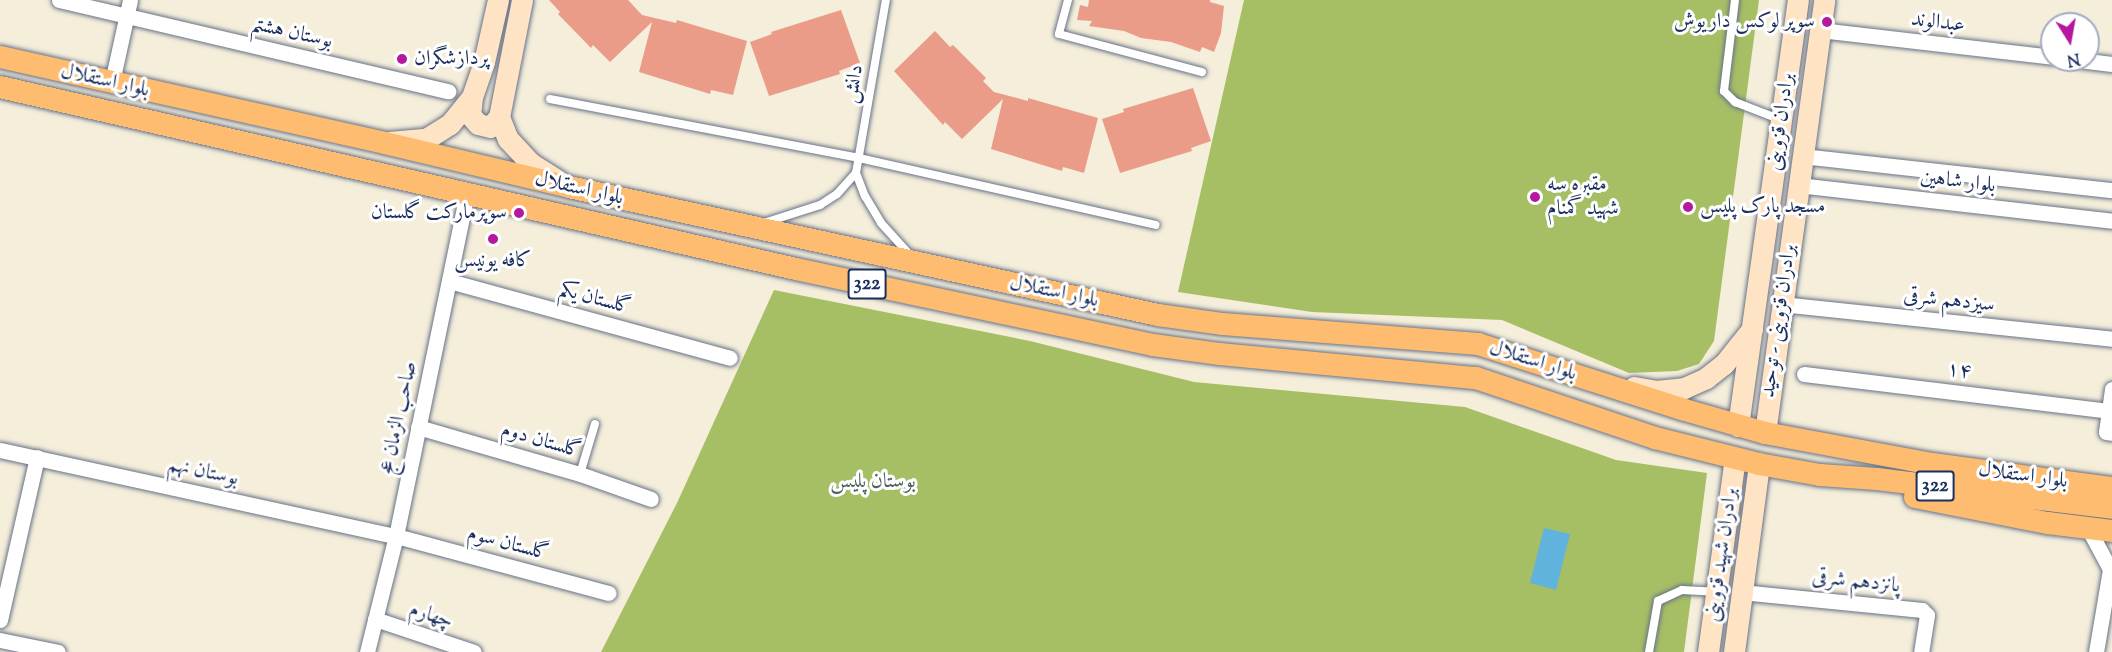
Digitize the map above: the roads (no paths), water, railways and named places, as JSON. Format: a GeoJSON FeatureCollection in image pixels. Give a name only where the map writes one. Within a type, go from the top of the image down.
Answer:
{"type":"FeatureCollection","features":[{"type":"Feature","properties":{"kind":"main road"},"geometry":{"type":"LineString","coordinates":[[498,0],[484,62],[472,97],[470,115],[478,124],[490,127],[499,117],[522,0]]}},
{"type":"Feature","properties":{"kind":"main road","name":"برادران قزوینی"},"geometry":{"type":"LineString","coordinates":[[1735,458],[1798,0]]}},
{"type":"Feature","properties":{"kind":"main road","name":"برادران قزوینی - توحید"},"geometry":{"type":"LineString","coordinates":[[1759,464],[1824,0]]}},
{"type":"Feature","properties":{"kind":"main road","name":"بلوار استقلال"},"geometry":{"type":"LineString","coordinates":[[0,57],[385,143],[569,187],[1158,315],[1203,321],[1478,344],[1765,433],[1883,456],[2112,488]]}},
{"type":"Feature","properties":{"kind":"main road"},"geometry":{"type":"LineString","coordinates":[[105,112],[112,82]]}},
{"type":"Feature","properties":{"kind":"main road","name":"بلوار استقلال"},"geometry":{"type":"LineString","coordinates":[[0,87],[796,269],[1153,345],[1220,354],[1476,378],[1655,438],[1759,464],[1820,475],[1877,478],[2112,508]]}},
{"type":"Feature","properties":{"kind":"main road"},"geometry":{"type":"LineString","coordinates":[[161,124],[146,112],[142,105],[149,98],[166,94]]}},
{"type":"Feature","properties":{"kind":"main road"},"geometry":{"type":"LineString","coordinates":[[385,143],[426,139],[450,124],[472,97]]}},
{"type":"Feature","properties":{"kind":"main road"},"geometry":{"type":"LineString","coordinates":[[499,117],[508,139],[530,163],[569,187]]}},
{"type":"Feature","properties":{"kind":"main road"},"geometry":{"type":"LineString","coordinates":[[1587,378],[1656,391],[1684,388],[1706,378],[1724,364],[1753,328]]}},
{"type":"Feature","properties":{"kind":"main road"},"geometry":{"type":"LineString","coordinates":[[1883,456],[1934,451],[2112,475]]}},
{"type":"Feature","properties":{"kind":"main road","name":"برادران شهید قزوینی"},"geometry":{"type":"LineString","coordinates":[[1708,652],[1735,458]]}},
{"type":"Feature","properties":{"kind":"main road","name":"برادران شهید قزوینی"},"geometry":{"type":"LineString","coordinates":[[1734,652],[1759,464]]}},
{"type":"Feature","properties":{"kind":"main road"},"geometry":{"type":"LineString","coordinates":[[1820,475],[1977,510],[2112,531]]}},
{"type":"Feature","properties":{"kind":"street","name":"بوستان هشتم"},"geometry":{"type":"LineString","coordinates":[[59,0],[448,91]]}},
{"type":"Feature","properties":{"kind":"street"},"geometry":{"type":"LineString","coordinates":[[112,82],[130,0]]}},
{"type":"Feature","properties":{"kind":"street","name":"عبدالوند"},"geometry":{"type":"LineString","coordinates":[[1820,30],[2040,56]]}},
{"type":"Feature","properties":{"kind":"street","name":"بلوار شاهین"},"geometry":{"type":"LineString","coordinates":[[1802,156],[2112,190]]}},
{"type":"Feature","properties":{"kind":"street","name":"بلوار شاهین"},"geometry":{"type":"LineString","coordinates":[[1798,185],[2112,221]]}},
{"type":"Feature","properties":{"kind":"street","name":"صاحب الزمان عج"},"geometry":{"type":"LineString","coordinates":[[367,652],[396,536],[467,192]]}},
{"type":"Feature","properties":{"kind":"street","name":"گلستان یکم"},"geometry":{"type":"LineString","coordinates":[[449,281],[730,358]]}},
{"type":"Feature","properties":{"kind":"street","name":"سیزدهم شرقی"},"geometry":{"type":"LineString","coordinates":[[1781,304],[2112,339]]}},
{"type":"Feature","properties":{"kind":"street","name":"۱۴"},"geometry":{"type":"LineString","coordinates":[[1804,374],[2109,411]]}},
{"type":"Feature","properties":{"kind":"street"},"geometry":{"type":"LineString","coordinates":[[2112,389],[2106,432],[2112,433]]}},
{"type":"Feature","properties":{"kind":"street","name":"گلستان دوم"},"geometry":{"type":"LineString","coordinates":[[418,427],[580,474],[651,499]]}},
{"type":"Feature","properties":{"kind":"street","name":"بوستان نهم"},"geometry":{"type":"LineString","coordinates":[[0,450],[396,536]]}},
{"type":"Feature","properties":{"kind":"street"},"geometry":{"type":"LineString","coordinates":[[0,620],[37,458]]}},
{"type":"Feature","properties":{"kind":"street"},"geometry":{"type":"LineString","coordinates":[[2088,528],[2111,569],[2096,652]]}},
{"type":"Feature","properties":{"kind":"street","name":"گلستان سوم"},"geometry":{"type":"LineString","coordinates":[[396,536],[609,593]]}},
{"type":"Feature","properties":{"kind":"street","name":"پانزدهم شرقی"},"geometry":{"type":"LineString","coordinates":[[1741,592],[1925,611],[1921,652]]}},
{"type":"Feature","properties":{"kind":"street","name":"چهارم"},"geometry":{"type":"LineString","coordinates":[[375,619],[474,652]]}},
{"type":"Feature","properties":{"kind":"street"},"geometry":{"type":"LineString","coordinates":[[0,640],[58,652]]}},
{"type":"Feature","properties":{"kind":"lane","name":"دانش"},"geometry":{"type":"LineString","coordinates":[[856,173],[886,0]]}},
{"type":"Feature","properties":{"kind":"lane"},"geometry":{"type":"LineString","coordinates":[[1068,0],[1059,34],[1202,72]]}},
{"type":"Feature","properties":{"kind":"lane"},"geometry":{"type":"LineString","coordinates":[[1735,0],[1724,91],[1735,102],[1782,120]]}},
{"type":"Feature","properties":{"kind":"lane"},"geometry":{"type":"LineString","coordinates":[[550,99],[859,158],[1156,225]]}},
{"type":"Feature","properties":{"kind":"lane"},"geometry":{"type":"LineString","coordinates":[[751,226],[794,216],[820,205],[837,194],[856,173],[865,196],[881,223],[916,262]]}},
{"type":"Feature","properties":{"kind":"lane"},"geometry":{"type":"LineString","coordinates":[[580,474],[595,424]]}},
{"type":"Feature","properties":{"kind":"lane"},"geometry":{"type":"LineString","coordinates":[[1648,652],[1658,601],[1682,591],[1716,592]]}},
{"type":"Feature","properties":{"kind":"water"},"geometry":{"type":"Polygon","coordinates":[[[1544,528],[1570,534],[1556,590],[1530,583],[1544,528]]]}},
{"type":"Feature","properties":{"kind":"place","name":"سوپر لوکس داریوش"},"geometry":{"type":"Point","coordinates":[1827,22]}},
{"type":"Feature","properties":{"kind":"place","name":"پردازشگران"},"geometry":{"type":"Point","coordinates":[402,59]}},
{"type":"Feature","properties":{"kind":"place","name":"مقبره سه شهید گمنام"},"geometry":{"type":"Point","coordinates":[1535,197]}},
{"type":"Feature","properties":{"kind":"place","name":"مسجد پارک پلیس"},"geometry":{"type":"Point","coordinates":[1688,207]}},
{"type":"Feature","properties":{"kind":"place","name":"سوپرمارکت گلستان"},"geometry":{"type":"Point","coordinates":[519,213]}},
{"type":"Feature","properties":{"kind":"place","name":"کافه یونیس"},"geometry":{"type":"Point","coordinates":[493,239]}},
{"type":"Feature","properties":{"kind":"park label","name":"بوستان پلیس"},"geometry":{"type":"Point","coordinates":[873,482]}}]}
